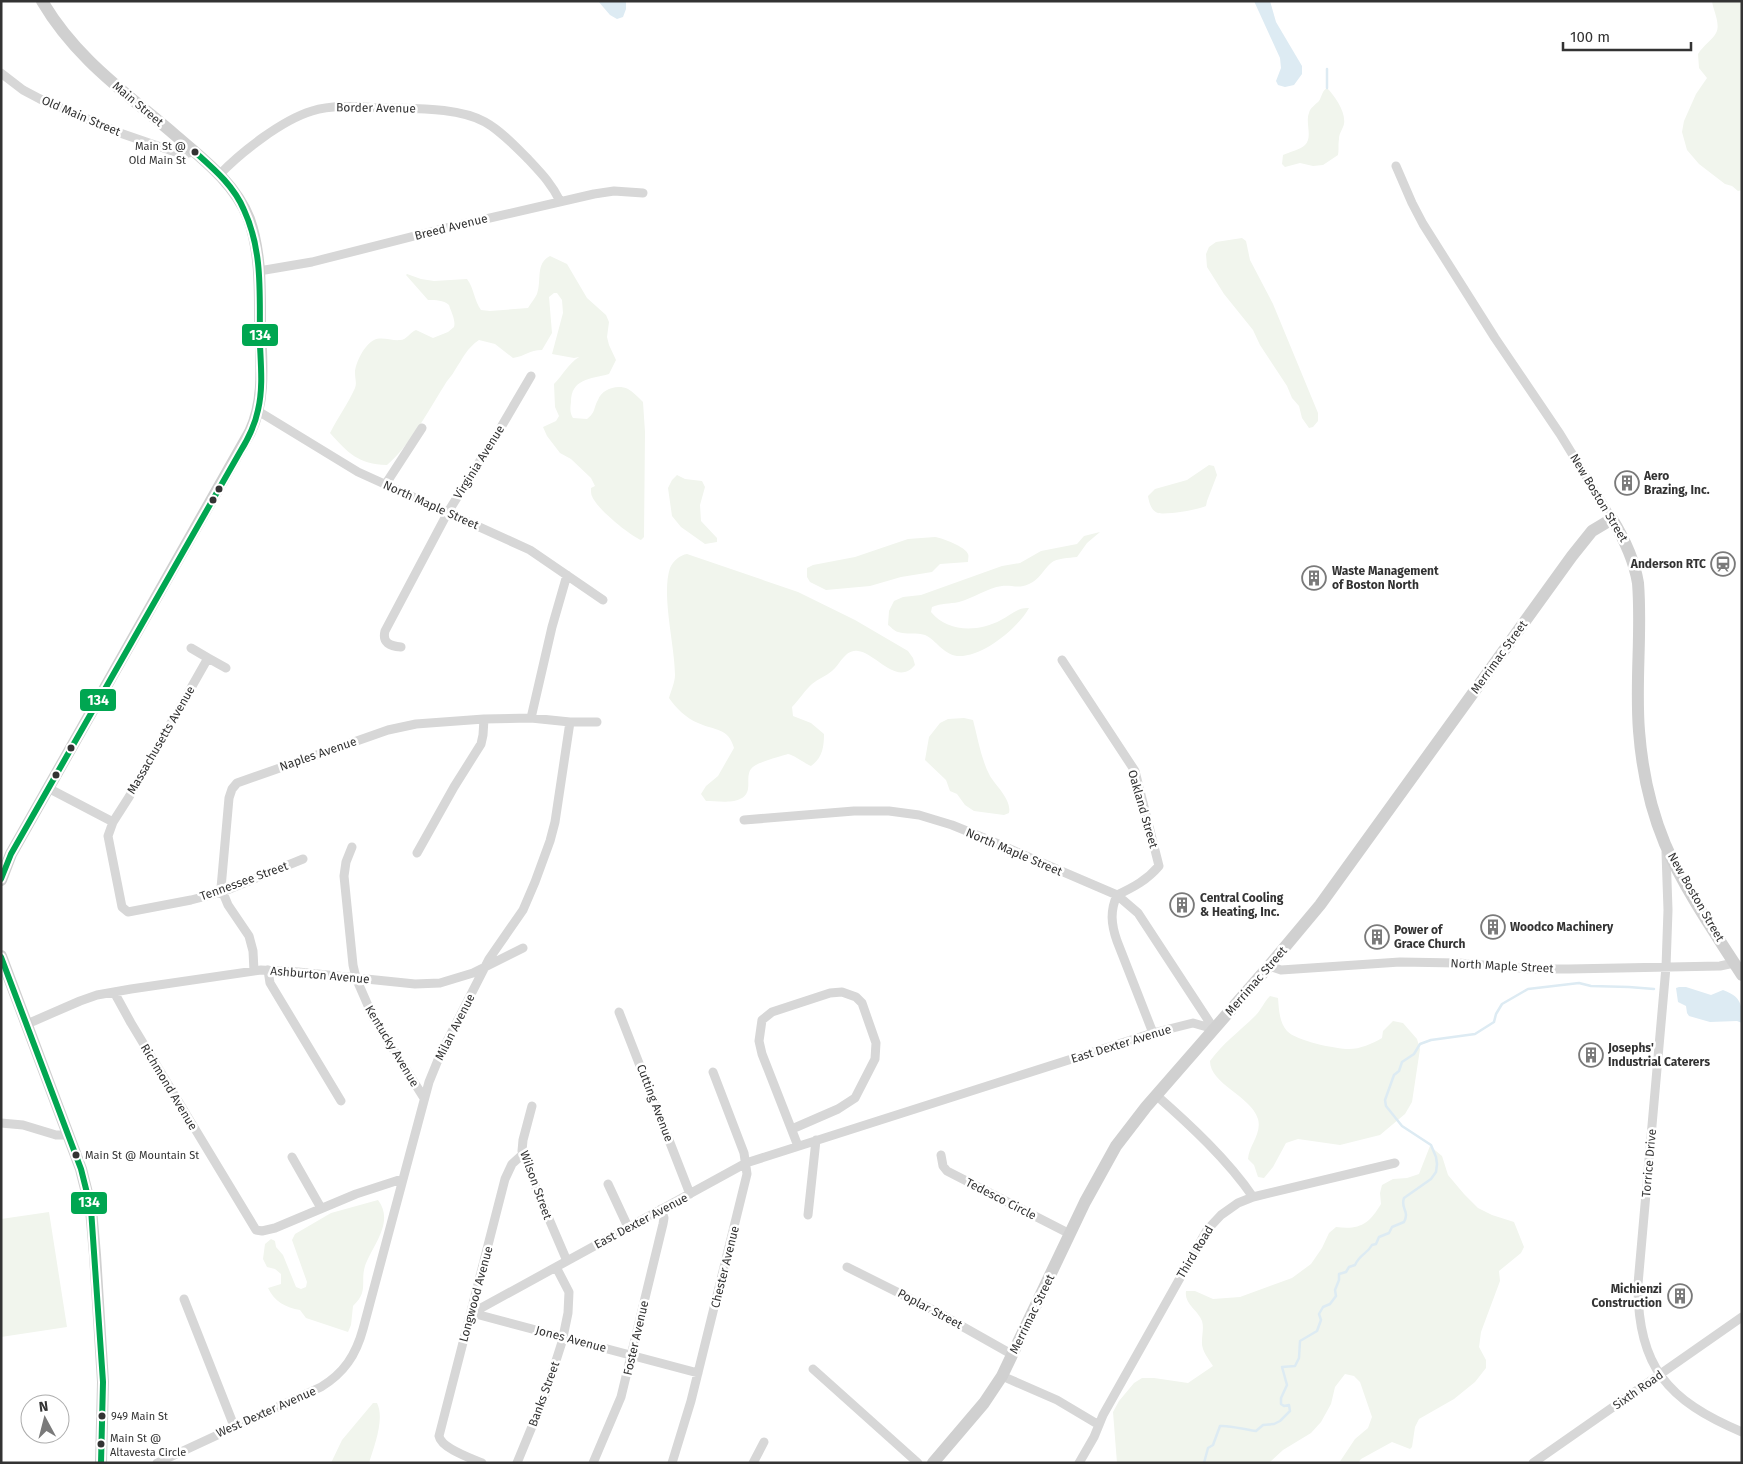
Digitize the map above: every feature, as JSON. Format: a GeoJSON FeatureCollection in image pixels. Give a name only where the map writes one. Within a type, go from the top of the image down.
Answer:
{"type":"FeatureCollection","features":[{"type":"Feature","properties":{"kind":"main road","name":"Main Street"},"geometry":{"type":"LineString","coordinates":[[1,880],[11,854],[250,432],[258,411],[261,390],[259,271],[256,244],[248,218],[235,193],[195,152],[82,56],[62,32],[42,1]]}},
{"type":"Feature","properties":{"kind":"main road","name":"New Boston Street"},"geometry":{"type":"LineString","coordinates":[[1612,519],[1628,548],[1636,572],[1639,602],[1639,730],[1645,780],[1654,812],[1666,846],[1687,886],[1742,975]]}},
{"type":"Feature","properties":{"kind":"main road","name":"Merrimac Street"},"geometry":{"type":"LineString","coordinates":[[932,1463],[984,1403],[1002,1376],[1070,1234],[1110,1156],[1131,1126],[1320,905],[1583,541],[1594,530],[1612,519]]}},
{"type":"Feature","properties":{"kind":"main road"},"geometry":{"type":"LineString","coordinates":[[1,956],[87,1190],[92,1221],[103,1382],[101,1463]]}},
{"type":"Feature","properties":{"kind":"street","name":"Old Main Street"},"geometry":{"type":"LineString","coordinates":[[1,73],[40,99],[120,134],[181,154],[195,152]]}},
{"type":"Feature","properties":{"kind":"street","name":"Border Avenue"},"geometry":{"type":"LineString","coordinates":[[219,175],[236,158],[302,114],[322,108],[345,106],[419,108],[464,116],[483,122],[508,140],[552,184],[560,201]]}},
{"type":"Feature","properties":{"kind":"street","name":"New Boston Street"},"geometry":{"type":"LineString","coordinates":[[1396,166],[1422,224],[1495,338],[1560,434],[1612,519]]}},
{"type":"Feature","properties":{"kind":"street","name":"Breed Avenue"},"geometry":{"type":"LineString","coordinates":[[259,271],[312,262],[560,201],[610,192],[643,193]]}},
{"type":"Feature","properties":{"kind":"street","name":"Virginia Avenue"},"geometry":{"type":"LineString","coordinates":[[401,647],[392,646],[387,643],[384,636],[386,631],[448,512],[531,376]]}},
{"type":"Feature","properties":{"kind":"street","name":"North Maple Street"},"geometry":{"type":"LineString","coordinates":[[258,411],[339,461],[385,486],[448,512],[521,546],[553,564],[603,600]]}},
{"type":"Feature","properties":{"kind":"street"},"geometry":{"type":"LineString","coordinates":[[385,486],[422,428]]}},
{"type":"Feature","properties":{"kind":"street"},"geometry":{"type":"LineString","coordinates":[[531,718],[552,627],[567,575]]}},
{"type":"Feature","properties":{"kind":"street"},"geometry":{"type":"LineString","coordinates":[[191,648],[226,668]]}},
{"type":"Feature","properties":{"kind":"street","name":"Massachusetts Avenue"},"geometry":{"type":"LineString","coordinates":[[113,822],[208,658]]}},
{"type":"Feature","properties":{"kind":"street","name":"Oakland Street"},"geometry":{"type":"LineString","coordinates":[[1062,660],[1135,771],[1159,866],[1142,883],[1117,895]]}},
{"type":"Feature","properties":{"kind":"street","name":"Naples Avenue"},"geometry":{"type":"LineString","coordinates":[[222,892],[221,883],[229,798],[232,789],[237,783],[397,727],[484,719],[531,718],[570,722],[598,722]]}},
{"type":"Feature","properties":{"kind":"street"},"geometry":{"type":"LineString","coordinates":[[417,853],[454,787],[481,744],[484,719]]}},
{"type":"Feature","properties":{"kind":"street","name":"Milan Avenue"},"geometry":{"type":"LineString","coordinates":[[359,1343],[424,1098],[440,1055],[492,953],[526,904],[548,848],[558,810],[570,722]]}},
{"type":"Feature","properties":{"kind":"street"},"geometry":{"type":"LineString","coordinates":[[48,788],[113,822]]}},
{"type":"Feature","properties":{"kind":"street","name":"North Maple Street"},"geometry":{"type":"LineString","coordinates":[[744,820],[854,810],[909,813],[936,820],[979,836],[1117,895],[1130,904],[1142,919],[1214,1029]]}},
{"type":"Feature","properties":{"kind":"street","name":"Tennessee Street"},"geometry":{"type":"LineString","coordinates":[[113,822],[108,836],[122,907],[126,911],[132,912],[222,892],[303,859]]}},
{"type":"Feature","properties":{"kind":"street","name":"Torrice Drive"},"geometry":{"type":"LineString","coordinates":[[1666,846],[1668,883],[1666,966],[1638,1299],[1640,1320],[1644,1344],[1650,1358],[1659,1374],[1675,1392],[1713,1418],[1742,1432]]}},
{"type":"Feature","properties":{"kind":"street","name":"Kentucky Avenue"},"geometry":{"type":"LineString","coordinates":[[352,847],[346,862],[344,876],[356,978],[373,1017],[424,1098]]}},
{"type":"Feature","properties":{"kind":"street"},"geometry":{"type":"LineString","coordinates":[[222,892],[250,939],[254,971]]}},
{"type":"Feature","properties":{"kind":"street"},"geometry":{"type":"LineString","coordinates":[[1117,895],[1112,906],[1113,929],[1127,971],[1153,1033]]}},
{"type":"Feature","properties":{"kind":"street","name":"Ashburton Avenue"},"geometry":{"type":"LineString","coordinates":[[27,1024],[80,1001],[114,992],[254,971],[268,970],[431,984],[461,977],[523,948]]}},
{"type":"Feature","properties":{"kind":"street","name":"North Maple Street"},"geometry":{"type":"LineString","coordinates":[[1269,966],[1281,970],[1420,962],[1531,968],[1597,969],[1720,966],[1734,962]]}},
{"type":"Feature","properties":{"kind":"street"},"geometry":{"type":"LineString","coordinates":[[268,970],[269,981],[341,1100]]}},
{"type":"Feature","properties":{"kind":"street","name":"Richmond Avenue"},"geometry":{"type":"LineString","coordinates":[[114,992],[254,1228],[258,1231],[275,1228],[320,1208]]}},
{"type":"Feature","properties":{"kind":"street"},"geometry":{"type":"LineString","coordinates":[[792,1129],[838,1110],[849,1103],[858,1094],[875,1059],[877,1049],[874,1036],[862,1003],[851,994],[842,992],[830,993],[772,1012],[762,1020],[760,1041],[762,1054],[798,1146]]}},
{"type":"Feature","properties":{"kind":"street","name":"Cutting Avenue"},"geometry":{"type":"LineString","coordinates":[[619,1012],[690,1194]]}},
{"type":"Feature","properties":{"kind":"street","name":"East Dexter Avenue"},"geometry":{"type":"LineString","coordinates":[[472,1313],[746,1163],[1153,1033],[1193,1023],[1214,1029]]}},
{"type":"Feature","properties":{"kind":"street","name":"Chester Avenue"},"geometry":{"type":"LineString","coordinates":[[672,1463],[698,1373],[746,1180],[746,1163],[713,1072]]}},
{"type":"Feature","properties":{"kind":"street"},"geometry":{"type":"LineString","coordinates":[[1156,1095],[1174,1110],[1236,1175],[1253,1197]]}},
{"type":"Feature","properties":{"kind":"street","name":"Wilson Street"},"geometry":{"type":"LineString","coordinates":[[532,1106],[522,1140],[523,1154],[567,1261]]}},
{"type":"Feature","properties":{"kind":"street"},"geometry":{"type":"LineString","coordinates":[[1,1123],[23,1125],[56,1136],[68,1135]]}},
{"type":"Feature","properties":{"kind":"street"},"geometry":{"type":"LineString","coordinates":[[808,1215],[816,1140]]}},
{"type":"Feature","properties":{"kind":"street","name":"Longwood Avenue"},"geometry":{"type":"LineString","coordinates":[[482,1463],[450,1448],[440,1440],[439,1436],[505,1179],[512,1164],[523,1154]]}},
{"type":"Feature","properties":{"kind":"street","name":"Tedesco Circle"},"geometry":{"type":"LineString","coordinates":[[941,1155],[943,1166],[947,1171],[1070,1234]]}},
{"type":"Feature","properties":{"kind":"street"},"geometry":{"type":"LineString","coordinates":[[292,1157],[320,1208],[402,1179]]}},
{"type":"Feature","properties":{"kind":"street","name":"Third Road"},"geometry":{"type":"LineString","coordinates":[[1079,1463],[1169,1295],[1207,1230],[1221,1215],[1238,1203],[1253,1197],[1395,1163]]}},
{"type":"Feature","properties":{"kind":"street"},"geometry":{"type":"LineString","coordinates":[[608,1184],[628,1227]]}},
{"type":"Feature","properties":{"kind":"street","name":"Foster Avenue"},"geometry":{"type":"LineString","coordinates":[[593,1463],[620,1402],[663,1224],[664,1218],[661,1209]]}},
{"type":"Feature","properties":{"kind":"street","name":"Banks Street"},"geometry":{"type":"LineString","coordinates":[[517,1463],[545,1395],[563,1337],[568,1313],[570,1296],[556,1267]]}},
{"type":"Feature","properties":{"kind":"street","name":"Poplar Street"},"geometry":{"type":"LineString","coordinates":[[847,1267],[935,1311],[1012,1355]]}},
{"type":"Feature","properties":{"kind":"street"},"geometry":{"type":"LineString","coordinates":[[184,1299],[234,1426]]}},
{"type":"Feature","properties":{"kind":"street","name":"Jones Avenue"},"geometry":{"type":"LineString","coordinates":[[472,1313],[698,1373]]}},
{"type":"Feature","properties":{"kind":"street","name":"Sixth Road"},"geometry":{"type":"LineString","coordinates":[[1533,1463],[1742,1317]]}},
{"type":"Feature","properties":{"kind":"street","name":"West Dexter Avenue"},"geometry":{"type":"LineString","coordinates":[[157,1463],[316,1390],[333,1380],[346,1366],[359,1343]]}},
{"type":"Feature","properties":{"kind":"street"},"geometry":{"type":"LineString","coordinates":[[813,1369],[918,1463]]}},
{"type":"Feature","properties":{"kind":"street"},"geometry":{"type":"LineString","coordinates":[[1002,1376],[1057,1400],[1099,1425]]}},
{"type":"Feature","properties":{"kind":"street"},"geometry":{"type":"LineString","coordinates":[[753,1463],[764,1442]]}},
{"type":"Feature","properties":{"kind":"shaded area"},"geometry":{"type":"Polygon","coordinates":[[[598,1],[626,1],[623,17],[617,19],[610,15],[598,1]]]}},
{"type":"Feature","properties":{"kind":"shaded area"},"geometry":{"type":"Polygon","coordinates":[[[1254,1],[1270,1],[1276,22],[1302,66],[1302,74],[1294,85],[1285,87],[1278,85],[1276,81],[1281,68],[1280,58],[1254,1]]]}},
{"type":"Feature","properties":{"kind":"shaded area"},"geometry":{"type":"Polygon","coordinates":[[[1712,1],[1742,1],[1742,190],[1738,191],[1732,186],[1725,184],[1699,164],[1687,150],[1682,132],[1684,121],[1696,94],[1707,78],[1699,68],[1698,54],[1715,35],[1717,29],[1712,1]]]}},
{"type":"Feature","properties":{"kind":"shaded area"},"geometry":{"type":"Polygon","coordinates":[[[1327,88],[1339,104],[1344,119],[1339,137],[1338,155],[1323,165],[1313,166],[1300,163],[1285,167],[1282,164],[1283,155],[1300,148],[1307,142],[1310,111],[1327,88]]]}},
{"type":"Feature","properties":{"kind":"shaded area"},"geometry":{"type":"Polygon","coordinates":[[[1242,238],[1246,241],[1250,260],[1273,304],[1318,413],[1318,421],[1313,427],[1309,428],[1302,418],[1299,406],[1292,398],[1287,386],[1260,345],[1253,330],[1224,294],[1207,267],[1206,254],[1209,247],[1216,242],[1242,238]]]}},
{"type":"Feature","properties":{"kind":"shaded area"},"geometry":{"type":"Polygon","coordinates":[[[550,256],[567,264],[587,298],[606,315],[609,322],[607,337],[616,360],[609,374],[583,381],[574,389],[570,407],[573,418],[587,419],[590,417],[600,396],[610,388],[628,389],[643,402],[645,432],[644,537],[641,540],[606,514],[592,495],[591,488],[595,486],[591,478],[571,459],[560,453],[547,436],[543,427],[556,421],[559,416],[555,407],[554,384],[579,357],[574,358],[552,354],[563,313],[562,300],[557,293],[549,297],[552,333],[542,350],[513,358],[495,344],[479,340],[466,353],[404,448],[387,465],[361,460],[348,452],[330,433],[355,388],[357,364],[361,354],[371,342],[380,338],[402,340],[416,330],[433,338],[448,332],[454,327],[454,319],[449,305],[442,301],[428,300],[407,274],[434,281],[467,279],[481,310],[528,308],[537,294],[542,263],[550,256]]]}},
{"type":"Feature","properties":{"kind":"shaded area"},"geometry":{"type":"Polygon","coordinates":[[[1209,465],[1214,466],[1217,475],[1206,506],[1168,513],[1158,513],[1152,508],[1148,496],[1155,489],[1187,480],[1209,465]]]}},
{"type":"Feature","properties":{"kind":"shaded area"},"geometry":{"type":"Polygon","coordinates":[[[677,475],[685,479],[702,481],[705,487],[700,505],[701,521],[717,538],[717,542],[705,544],[681,527],[672,516],[668,488],[677,475]]]}},
{"type":"Feature","properties":{"kind":"shaded area"},"geometry":{"type":"Polygon","coordinates":[[[1100,532],[1087,543],[1077,557],[1054,561],[1036,580],[1029,584],[996,587],[959,602],[932,607],[931,612],[938,619],[946,624],[964,628],[983,627],[1001,620],[1018,610],[1029,608],[1008,633],[977,652],[967,655],[952,655],[925,635],[901,633],[888,625],[889,611],[894,601],[903,597],[921,595],[1002,566],[1020,563],[1041,551],[1077,544],[1084,536],[1100,532]]]}},
{"type":"Feature","properties":{"kind":"shaded area"},"geometry":{"type":"Polygon","coordinates":[[[935,537],[948,541],[966,551],[968,562],[940,564],[932,572],[901,577],[870,586],[826,590],[810,582],[807,577],[807,568],[813,565],[855,557],[908,539],[935,537]]]}},
{"type":"Feature","properties":{"kind":"shaded area"},"geometry":{"type":"Polygon","coordinates":[[[687,554],[798,592],[855,620],[908,651],[915,665],[908,671],[894,671],[865,653],[858,651],[850,652],[832,671],[809,686],[792,707],[793,716],[811,723],[824,734],[824,744],[818,760],[811,766],[788,754],[768,760],[751,769],[748,789],[742,798],[724,802],[706,801],[701,794],[706,786],[718,776],[734,748],[728,736],[689,718],[669,698],[675,675],[668,606],[668,579],[673,563],[679,557],[687,554]]]}},
{"type":"Feature","properties":{"kind":"shaded area"},"geometry":{"type":"Polygon","coordinates":[[[964,718],[973,720],[984,763],[990,776],[1006,798],[1009,813],[1004,815],[974,811],[965,805],[957,794],[950,791],[946,780],[925,760],[929,737],[940,723],[948,719],[964,718]]]}},
{"type":"Feature","properties":{"kind":"shaded area"},"geometry":{"type":"Polygon","coordinates":[[[1686,987],[1711,995],[1723,990],[1729,993],[1740,1002],[1742,1023],[1737,1021],[1710,1022],[1689,1016],[1686,1006],[1678,1002],[1676,988],[1686,987]]]}},
{"type":"Feature","properties":{"kind":"shaded area"},"geometry":{"type":"Polygon","coordinates":[[[1270,996],[1278,998],[1281,1020],[1287,1031],[1307,1041],[1335,1048],[1357,1048],[1382,1038],[1383,1031],[1393,1021],[1403,1023],[1417,1039],[1420,1049],[1412,1102],[1405,1114],[1380,1135],[1340,1145],[1298,1139],[1286,1143],[1273,1167],[1264,1178],[1258,1177],[1254,1165],[1248,1159],[1257,1135],[1258,1119],[1248,1103],[1217,1077],[1210,1061],[1256,1015],[1270,996]]]}},
{"type":"Feature","properties":{"kind":"shaded area"},"geometry":{"type":"Polygon","coordinates":[[[1430,1146],[1442,1156],[1448,1175],[1478,1208],[1514,1222],[1524,1247],[1521,1253],[1499,1271],[1500,1281],[1481,1332],[1479,1347],[1486,1360],[1486,1368],[1475,1382],[1454,1399],[1419,1419],[1415,1427],[1412,1447],[1410,1449],[1392,1442],[1361,1459],[1358,1463],[1339,1463],[1355,1439],[1368,1428],[1372,1417],[1360,1382],[1354,1376],[1345,1374],[1335,1387],[1331,1404],[1321,1422],[1311,1433],[1283,1450],[1269,1463],[1117,1463],[1113,1412],[1119,1401],[1134,1383],[1142,1378],[1154,1378],[1188,1383],[1213,1366],[1203,1348],[1202,1321],[1187,1300],[1186,1291],[1195,1291],[1213,1299],[1240,1297],[1292,1278],[1311,1264],[1329,1233],[1336,1227],[1358,1226],[1368,1221],[1381,1204],[1380,1193],[1382,1185],[1393,1179],[1407,1178],[1419,1174],[1430,1146]]]}},
{"type":"Feature","properties":{"kind":"shaded area"},"geometry":{"type":"Polygon","coordinates":[[[378,1200],[383,1208],[384,1217],[381,1234],[365,1266],[363,1291],[353,1306],[351,1325],[348,1332],[306,1318],[300,1310],[285,1306],[274,1297],[268,1288],[281,1284],[281,1274],[275,1269],[267,1267],[263,1259],[265,1244],[271,1239],[275,1241],[276,1247],[283,1255],[296,1287],[301,1289],[306,1287],[307,1282],[292,1240],[295,1234],[331,1213],[378,1200]]]}},
{"type":"Feature","properties":{"kind":"shaded area"},"geometry":{"type":"Polygon","coordinates":[[[49,1212],[67,1327],[1,1337],[1,1219],[49,1212]]]}},
{"type":"Feature","properties":{"kind":"shaded area"},"geometry":{"type":"Polygon","coordinates":[[[373,1403],[377,1403],[380,1417],[378,1433],[369,1463],[331,1463],[342,1440],[373,1403]]]}},
{"type":"Feature","properties":{"kind":"waterway"},"geometry":{"type":"LineString","coordinates":[[1327,69],[1327,88]]}},
{"type":"Feature","properties":{"kind":"waterway"},"geometry":{"type":"LineString","coordinates":[[1204,1463],[1208,1448],[1213,1445],[1220,1426],[1256,1431],[1263,1425],[1274,1424],[1280,1421],[1290,1411],[1289,1405],[1284,1406],[1281,1404],[1281,1398],[1287,1385],[1282,1367],[1295,1366],[1299,1358],[1300,1341],[1317,1331],[1321,1320],[1319,1314],[1323,1307],[1330,1304],[1336,1296],[1335,1290],[1339,1274],[1346,1272],[1349,1267],[1355,1265],[1359,1258],[1372,1245],[1376,1244],[1379,1237],[1389,1233],[1392,1227],[1404,1222],[1406,1218],[1403,1204],[1404,1198],[1431,1179],[1436,1172],[1436,1157],[1431,1145],[1402,1126],[1386,1106],[1385,1100],[1394,1075],[1399,1071],[1402,1062],[1414,1054],[1420,1044],[1431,1040],[1475,1034],[1494,1022],[1502,1004],[1528,989],[1579,983],[1591,986],[1654,989]]}},
{"type":"Feature","properties":{"kind":"transit line","name":"134"},"geometry":{"type":"LineString","coordinates":[[1,879],[11,854],[246,442],[257,416],[261,394],[261,378],[260,293],[255,243],[244,210],[235,193],[223,178],[195,152]]}},
{"type":"Feature","properties":{"kind":"transit line","name":"134"},"geometry":{"type":"LineString","coordinates":[[1,957],[81,1169],[91,1209],[103,1382],[101,1463]]}},
{"type":"Feature","properties":{"kind":"place","name":"Main St @ Old Main St"},"geometry":{"type":"Point","coordinates":[195,152]}},
{"type":"Feature","properties":{"kind":"place","name":"Aero Brazing, Inc."},"geometry":{"type":"Point","coordinates":[1627,483]}},
{"type":"Feature","properties":{"kind":"place","name":"Anderson RTC"},"geometry":{"type":"Point","coordinates":[1723,564]}},
{"type":"Feature","properties":{"kind":"place","name":"Waste Management of Boston North"},"geometry":{"type":"Point","coordinates":[1314,578]}},
{"type":"Feature","properties":{"kind":"place","name":"Central Cooling & Heating, Inc."},"geometry":{"type":"Point","coordinates":[1182,905]}},
{"type":"Feature","properties":{"kind":"place","name":"Woodco Machinery"},"geometry":{"type":"Point","coordinates":[1493,927]}},
{"type":"Feature","properties":{"kind":"place","name":"Power of Grace Church"},"geometry":{"type":"Point","coordinates":[1377,937]}},
{"type":"Feature","properties":{"kind":"place","name":"Josephs' Industrial Caterers"},"geometry":{"type":"Point","coordinates":[1591,1055]}},
{"type":"Feature","properties":{"kind":"place","name":"Main St @ Mountain St"},"geometry":{"type":"Point","coordinates":[76,1155]}},
{"type":"Feature","properties":{"kind":"place","name":"Michienzi Construction"},"geometry":{"type":"Point","coordinates":[1680,1296]}},
{"type":"Feature","properties":{"kind":"place","name":"949 Main St"},"geometry":{"type":"Point","coordinates":[102,1416]}},
{"type":"Feature","properties":{"kind":"place","name":"Main St @ Altavesta Circle"},"geometry":{"type":"Point","coordinates":[101,1444]}}]}
